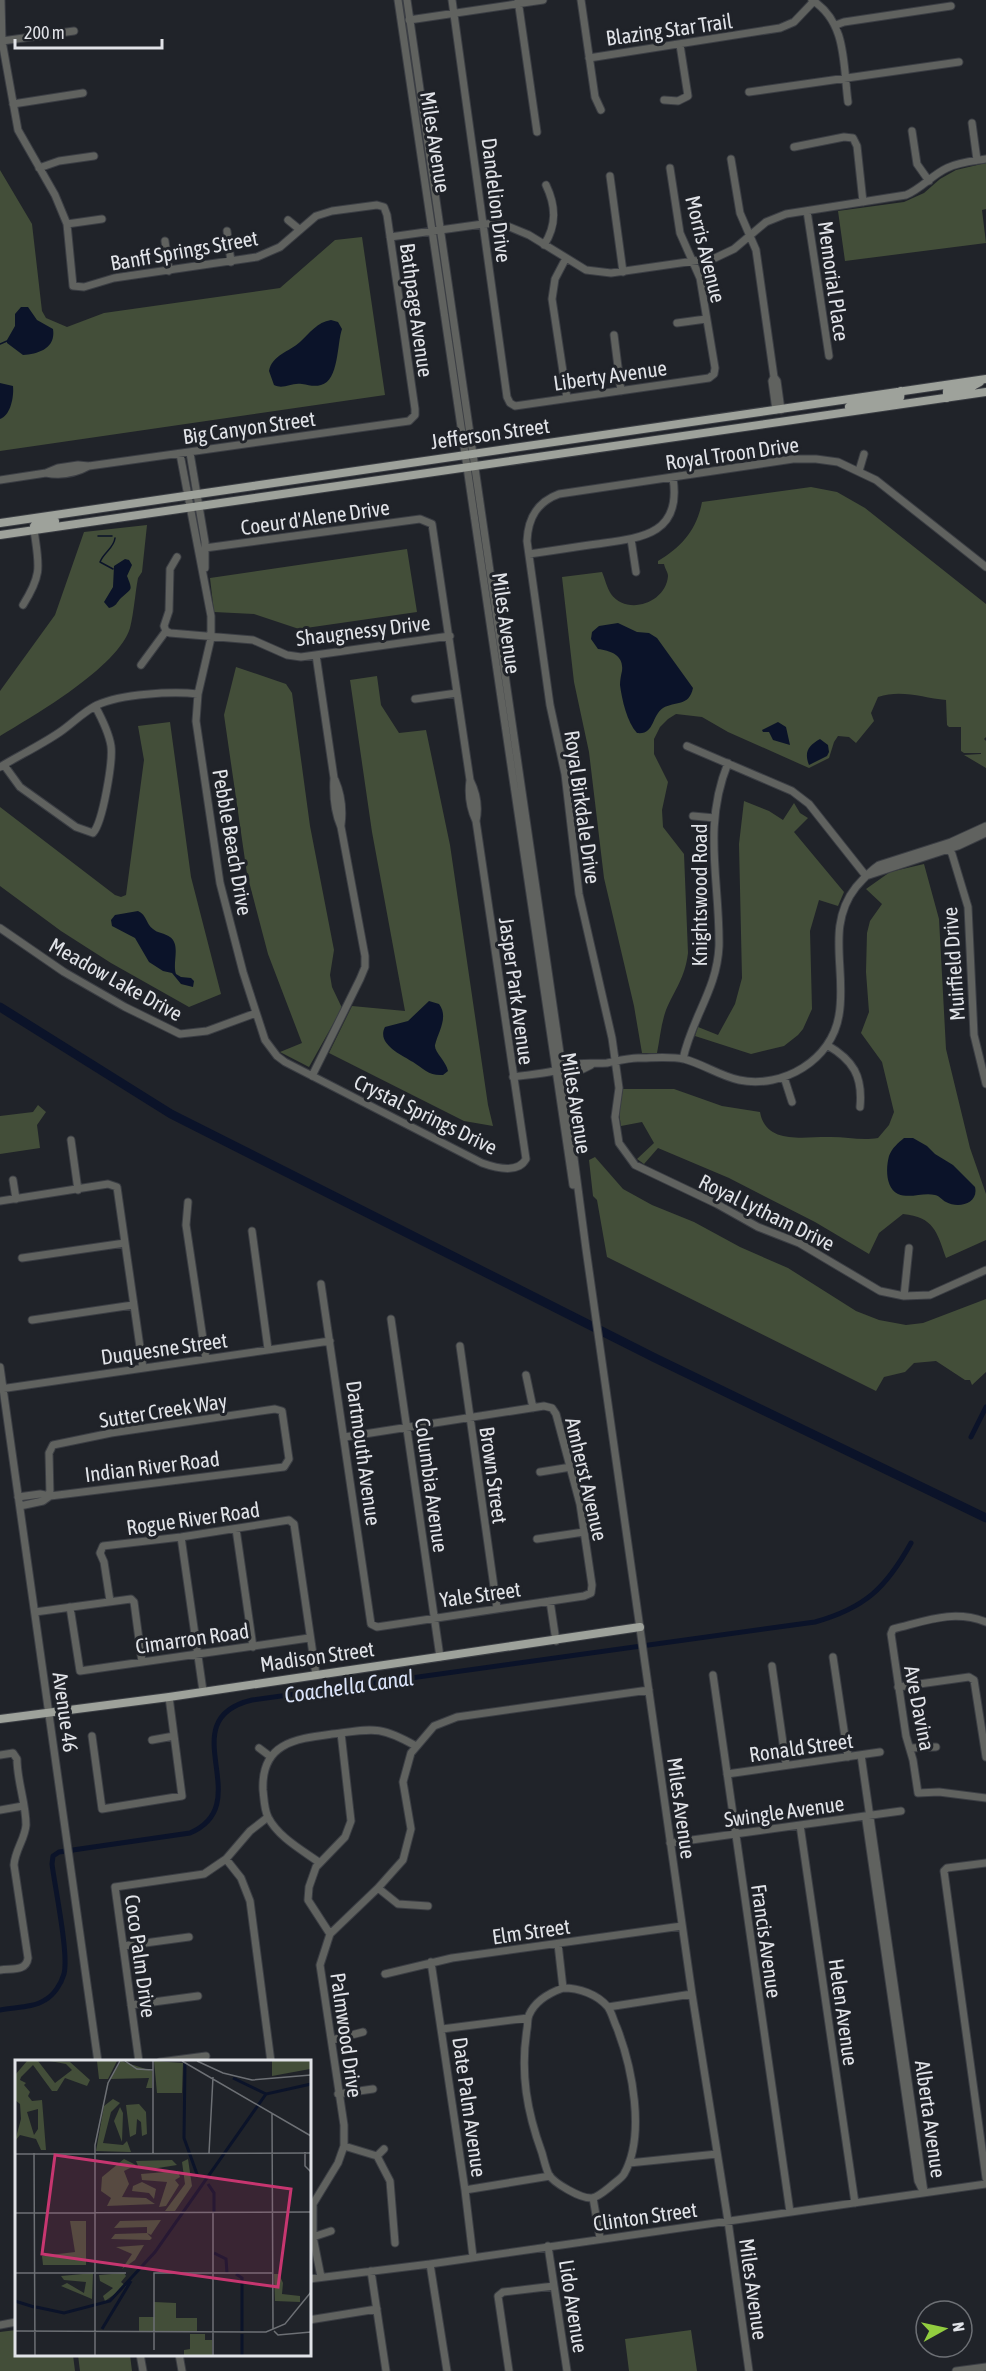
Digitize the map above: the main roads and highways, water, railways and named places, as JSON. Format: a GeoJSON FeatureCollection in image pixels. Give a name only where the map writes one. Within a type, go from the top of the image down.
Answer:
{"type":"FeatureCollection","features":[{"type":"Feature","properties":{"kind":"main road","name":"Jefferson Street"},"geometry":{"type":"LineString","coordinates":[[0,523],[986,379]]}},
{"type":"Feature","properties":{"kind":"main road"},"geometry":{"type":"LineString","coordinates":[[947,398],[947,391],[971,387],[986,379]]}},
{"type":"Feature","properties":{"kind":"main road"},"geometry":{"type":"LineString","coordinates":[[822,416],[859,404],[901,397],[902,392]]}},
{"type":"Feature","properties":{"kind":"main road","name":"Jefferson Street"},"geometry":{"type":"LineString","coordinates":[[0,535],[986,392]]}},
{"type":"Feature","properties":{"kind":"main road"},"geometry":{"type":"LineString","coordinates":[[707,432],[740,422],[777,416],[781,414],[779,410]]}},
{"type":"Feature","properties":{"kind":"main road"},"geometry":{"type":"LineString","coordinates":[[34,530],[36,524],[64,519],[95,509]]}},
{"type":"Feature","properties":{"kind":"main road","name":"Madison Street"},"geometry":{"type":"LineString","coordinates":[[0,1719],[169,1697],[640,1627]]}},
{"type":"Feature","properties":{"kind":"water"},"geometry":{"type":"Polygon","coordinates":[[[21,307],[28,307],[37,320],[53,329],[52,341],[45,349],[23,355],[7,343],[15,326],[15,314],[21,307]]]}},
{"type":"Feature","properties":{"kind":"water"},"geometry":{"type":"Polygon","coordinates":[[[331,320],[338,322],[342,329],[334,369],[327,382],[316,386],[298,384],[281,387],[274,385],[269,371],[274,361],[318,325],[331,320]]]}},
{"type":"Feature","properties":{"kind":"water"},"geometry":{"type":"Polygon","coordinates":[[[0,383],[13,386],[13,390],[7,414],[0,419],[0,383]]]}},
{"type":"Feature","properties":{"kind":"water"},"geometry":{"type":"Polygon","coordinates":[[[125,559],[129,560],[132,565],[127,576],[130,589],[115,605],[109,608],[104,602],[113,587],[114,566],[125,559]]]}},
{"type":"Feature","properties":{"kind":"water"},"geometry":{"type":"Polygon","coordinates":[[[618,623],[657,638],[693,688],[685,701],[659,711],[650,728],[643,733],[637,733],[630,723],[622,697],[621,661],[616,655],[598,649],[591,639],[592,632],[599,626],[618,623]]]}},
{"type":"Feature","properties":{"kind":"water"},"geometry":{"type":"Polygon","coordinates":[[[778,722],[786,727],[790,745],[773,740],[769,732],[763,732],[762,730],[778,722]]]}},
{"type":"Feature","properties":{"kind":"water"},"geometry":{"type":"Polygon","coordinates":[[[820,739],[828,745],[829,752],[827,756],[809,765],[808,750],[820,739]]]}},
{"type":"Feature","properties":{"kind":"water"},"geometry":{"type":"Polygon","coordinates":[[[138,911],[153,929],[173,940],[176,949],[176,974],[191,978],[194,981],[193,987],[181,984],[172,973],[163,971],[149,962],[135,938],[112,926],[111,920],[115,915],[138,911]]]}},
{"type":"Feature","properties":{"kind":"water"},"geometry":{"type":"Polygon","coordinates":[[[429,1001],[439,1004],[443,1014],[435,1045],[448,1071],[443,1075],[427,1072],[392,1048],[384,1039],[385,1027],[408,1021],[429,1001]]]}},
{"type":"Feature","properties":{"kind":"water"},"geometry":{"type":"Polygon","coordinates":[[[904,1138],[913,1138],[953,1165],[975,1187],[974,1198],[966,1204],[956,1205],[935,1195],[907,1196],[894,1191],[888,1177],[888,1161],[892,1151],[904,1138]]]}},
{"type":"Feature","properties":{"kind":"waterway"},"geometry":{"type":"LineString","coordinates":[[0,344],[7,341]]}},
{"type":"Feature","properties":{"kind":"waterway"},"geometry":{"type":"LineString","coordinates":[[98,536],[112,536]]}},
{"type":"Feature","properties":{"kind":"waterway"},"geometry":{"type":"LineString","coordinates":[[113,569],[100,562],[113,545],[115,538]]}},
{"type":"Feature","properties":{"kind":"waterway"},"geometry":{"type":"LineString","coordinates":[[0,1007],[171,1114],[655,1358],[986,1518]]}},
{"type":"Feature","properties":{"kind":"waterway","name":"Coachella Canal"},"geometry":{"type":"LineString","coordinates":[[971,1437],[986,1407]]}},
{"type":"Feature","properties":{"kind":"waterway","name":"Coachella Canal"},"geometry":{"type":"LineString","coordinates":[[0,2010],[40,2003],[57,1989],[64,1974],[65,1952],[52,1864],[53,1856],[59,1852],[190,1833],[209,1819],[217,1802],[218,1783],[214,1743],[217,1725],[228,1710],[252,1700],[815,1622],[848,1610],[872,1594],[883,1584],[911,1543]]}}]}
